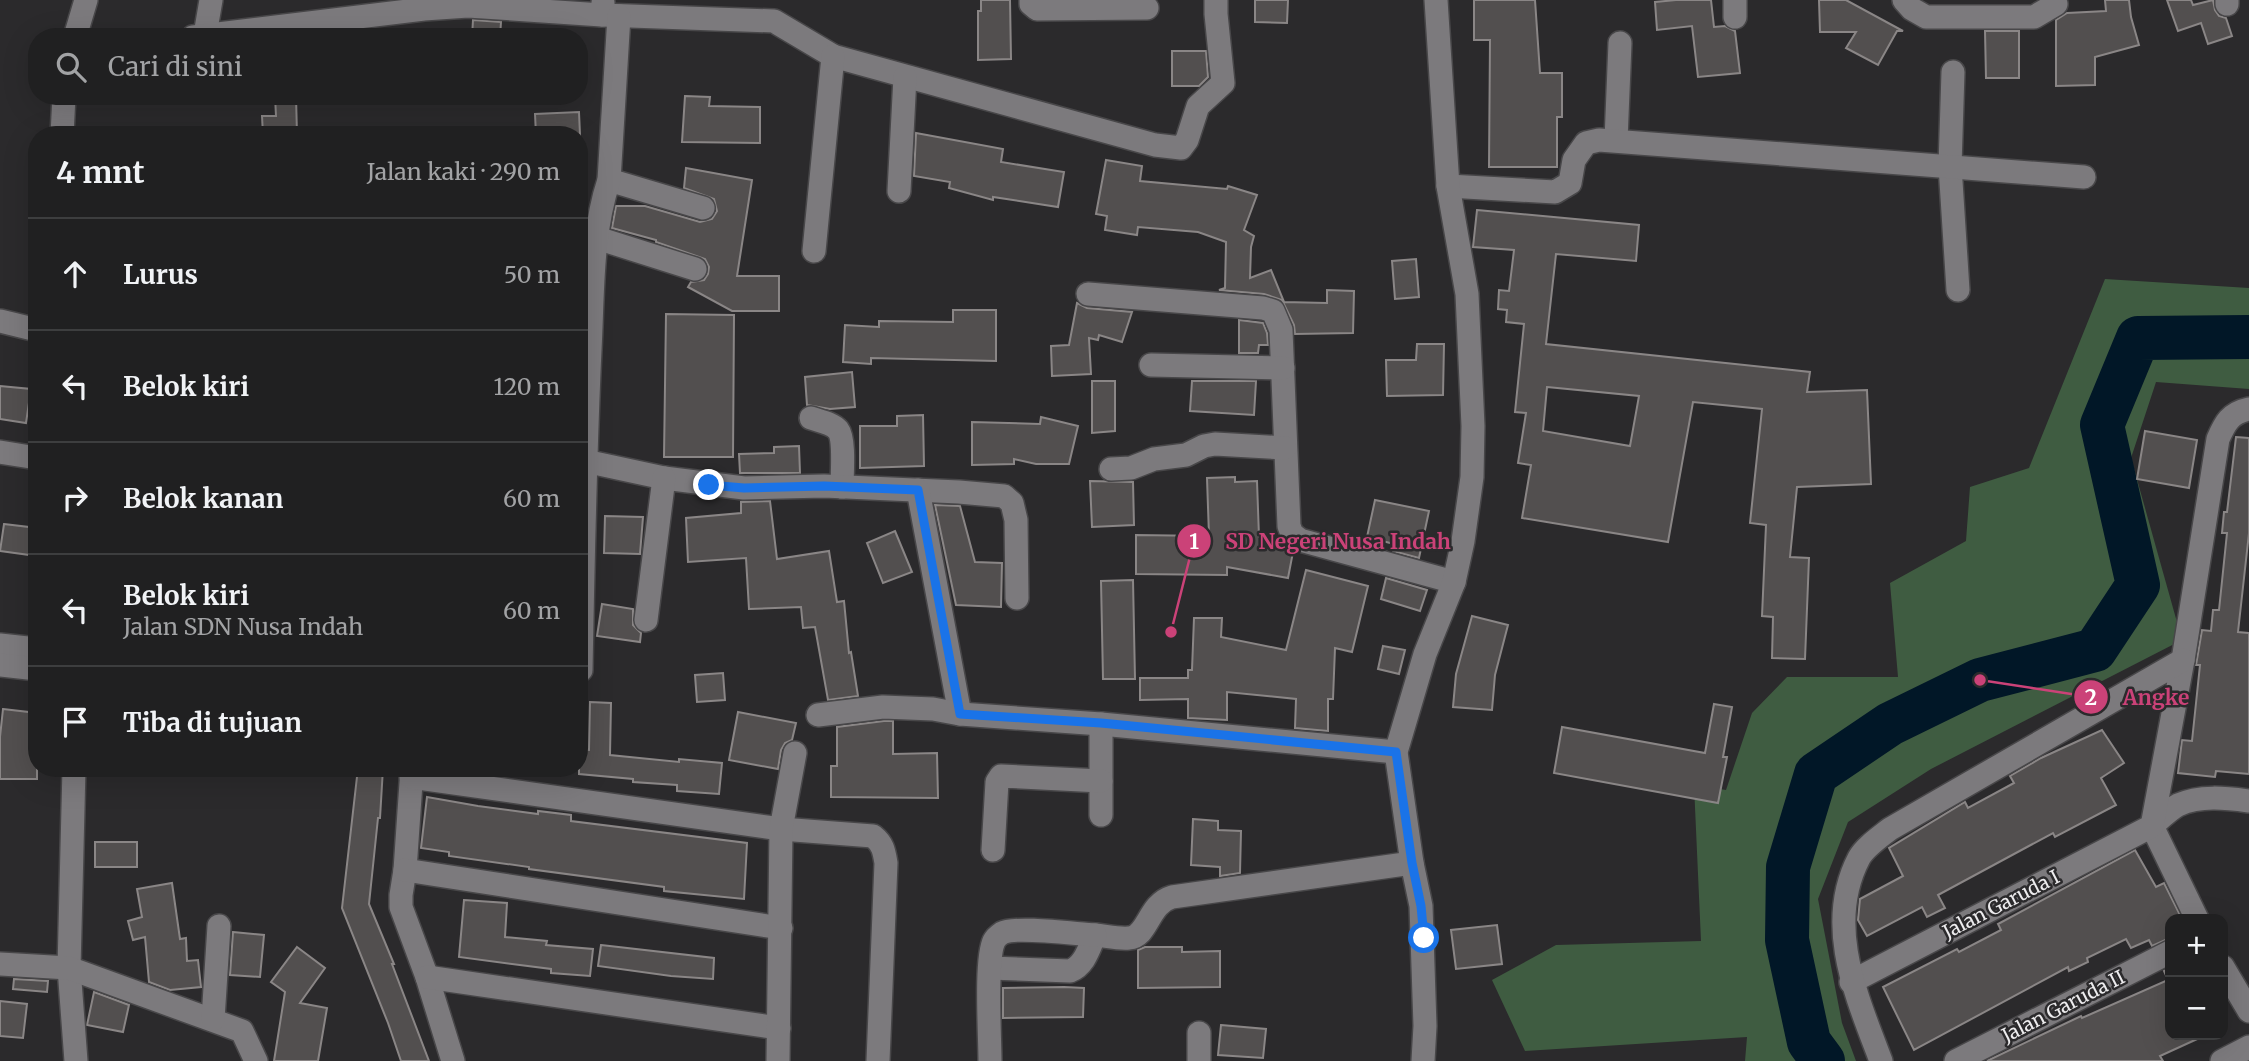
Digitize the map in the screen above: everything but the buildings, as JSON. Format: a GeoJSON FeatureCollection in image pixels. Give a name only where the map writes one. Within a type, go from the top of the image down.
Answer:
{"type":"FeatureCollection","features":[{"type":"Feature","properties":{"kind":"street"},"geometry":{"type":"LineString","coordinates":[[78,28],[86,0]]}},
{"type":"Feature","properties":{"kind":"street"},"geometry":{"type":"LineString","coordinates":[[202,28],[211,0]]}},
{"type":"Feature","properties":{"kind":"street"},"geometry":{"type":"LineString","coordinates":[[1031,0],[1031,4],[1037,9],[1146,8]]}},
{"type":"Feature","properties":{"kind":"street"},"geometry":{"type":"LineString","coordinates":[[240,28],[332,10],[468,6],[608,10],[774,21],[833,56],[1156,145],[1181,148],[1187,141],[1198,106],[1223,83],[1216,0]]}},
{"type":"Feature","properties":{"kind":"street"},"geometry":{"type":"LineString","coordinates":[[1423,1061],[1424,938],[1396,752],[1425,654],[1454,582],[1472,477],[1473,426],[1467,294],[1448,186],[1436,0]]}},
{"type":"Feature","properties":{"kind":"street"},"geometry":{"type":"LineString","coordinates":[[1905,0],[1912,9],[1926,17],[2034,17],[2056,4]]}},
{"type":"Feature","properties":{"kind":"street"},"geometry":{"type":"LineString","coordinates":[[588,405],[597,238],[602,202],[609,180],[608,10]]}},
{"type":"Feature","properties":{"kind":"street"},"geometry":{"type":"LineString","coordinates":[[1616,141],[1620,43]]}},
{"type":"Feature","properties":{"kind":"street"},"geometry":{"type":"LineString","coordinates":[[814,251],[833,56]]}},
{"type":"Feature","properties":{"kind":"street"},"geometry":{"type":"LineString","coordinates":[[1953,72],[1950,166],[1958,290]]}},
{"type":"Feature","properties":{"kind":"street"},"geometry":{"type":"LineString","coordinates":[[898,191],[905,77]]}},
{"type":"Feature","properties":{"kind":"street"},"geometry":{"type":"LineString","coordinates":[[62,126],[64,105]]}},
{"type":"Feature","properties":{"kind":"street"},"geometry":{"type":"LineString","coordinates":[[1448,186],[1555,192],[1570,183],[1574,160],[1586,143],[1616,141],[2084,177]]}},
{"type":"Feature","properties":{"kind":"street"},"geometry":{"type":"LineString","coordinates":[[609,180],[704,208]]}},
{"type":"Feature","properties":{"kind":"street"},"geometry":{"type":"LineString","coordinates":[[597,238],[695,269]]}},
{"type":"Feature","properties":{"kind":"street"},"geometry":{"type":"LineString","coordinates":[[1088,295],[1263,308],[1273,311],[1281,330],[1289,526],[1292,534],[1300,540],[1454,582]]}},
{"type":"Feature","properties":{"kind":"street"},"geometry":{"type":"LineString","coordinates":[[0,321],[28,328]]}},
{"type":"Feature","properties":{"kind":"street"},"geometry":{"type":"LineString","coordinates":[[1151,365],[1283,368]]}},
{"type":"Feature","properties":{"kind":"street"},"geometry":{"type":"LineString","coordinates":[[2195,914],[2152,825],[2183,660],[2218,439],[2227,419],[2249,409]]}},
{"type":"Feature","properties":{"kind":"street"},"geometry":{"type":"LineString","coordinates":[[811,418],[831,425],[838,430],[842,438],[842,487]]}},
{"type":"Feature","properties":{"kind":"street"},"geometry":{"type":"LineString","coordinates":[[1111,469],[1131,468],[1154,459],[1185,455],[1215,444],[1285,448]]}},
{"type":"Feature","properties":{"kind":"street"},"geometry":{"type":"LineString","coordinates":[[0,453],[28,457]]}},
{"type":"Feature","properties":{"kind":"street"},"geometry":{"type":"LineString","coordinates":[[588,462],[664,478],[744,488],[842,487],[999,495],[1010,499],[1016,520],[1017,598]]}},
{"type":"Feature","properties":{"kind":"street"},"geometry":{"type":"LineString","coordinates":[[646,620],[664,478]]}},
{"type":"Feature","properties":{"kind":"street"},"geometry":{"type":"LineString","coordinates":[[918,490],[960,714]]}},
{"type":"Feature","properties":{"kind":"street"},"geometry":{"type":"LineString","coordinates":[[0,645],[28,648]]}},
{"type":"Feature","properties":{"kind":"street"},"geometry":{"type":"LineString","coordinates":[[1881,1061],[1851,982],[1842,927],[1846,894],[1860,856],[1890,829],[2183,660]]}},
{"type":"Feature","properties":{"kind":"street"},"geometry":{"type":"LineString","coordinates":[[0,665],[28,668]]}},
{"type":"Feature","properties":{"kind":"street"},"geometry":{"type":"LineString","coordinates":[[818,715],[883,707],[933,709],[960,714],[1101,723],[1396,752]]}},
{"type":"Feature","properties":{"kind":"street"},"geometry":{"type":"LineString","coordinates":[[1101,723],[1101,815]]}},
{"type":"Feature","properties":{"kind":"street"},"geometry":{"type":"LineString","coordinates":[[778,1061],[781,829],[795,753]]}},
{"type":"Feature","properties":{"kind":"street"},"geometry":{"type":"LineString","coordinates":[[993,850],[997,782],[1001,776],[1101,781]]}},
{"type":"Feature","properties":{"kind":"street"},"geometry":{"type":"LineString","coordinates":[[74,777],[69,968],[76,1061]]}},
{"type":"Feature","properties":{"kind":"street"},"geometry":{"type":"LineString","coordinates":[[412,777],[401,907],[427,977],[453,1061]]}},
{"type":"Feature","properties":{"kind":"street"},"geometry":{"type":"LineString","coordinates":[[438,777],[781,829],[873,836],[884,850],[886,863],[878,1061]]}},
{"type":"Feature","properties":{"kind":"street","name":"Jalan Garuda I"},"geometry":{"type":"LineString","coordinates":[[1851,982],[2152,825],[2177,806],[2204,799],[2249,801]]}},
{"type":"Feature","properties":{"kind":"street"},"geometry":{"type":"LineString","coordinates":[[990,1061],[990,968],[994,941],[1005,932],[1130,938],[1138,936],[1157,904],[1172,897],[1412,863]]}},
{"type":"Feature","properties":{"kind":"street"},"geometry":{"type":"LineString","coordinates":[[405,870],[781,928]]}},
{"type":"Feature","properties":{"kind":"street"},"geometry":{"type":"LineString","coordinates":[[213,1019],[219,926]]}},
{"type":"Feature","properties":{"kind":"street"},"geometry":{"type":"LineString","coordinates":[[990,968],[1070,971],[1082,963],[1095,935]]}},
{"type":"Feature","properties":{"kind":"street","name":"Jalan Garuda II"},"geometry":{"type":"LineString","coordinates":[[1956,1061],[2165,955]]}},
{"type":"Feature","properties":{"kind":"street"},"geometry":{"type":"LineString","coordinates":[[0,964],[69,968],[213,1019],[242,1031],[256,1061]]}},
{"type":"Feature","properties":{"kind":"street"},"geometry":{"type":"LineString","coordinates":[[2228,975],[2249,1011]]}},
{"type":"Feature","properties":{"kind":"street"},"geometry":{"type":"LineString","coordinates":[[427,977],[779,1028]]}},
{"type":"Feature","properties":{"kind":"street"},"geometry":{"type":"LineString","coordinates":[[1199,1033],[1199,1061]]}},
{"type":"Feature","properties":{"kind":"street"},"geometry":{"type":"LineString","coordinates":[[2222,1061],[2249,1047]]}},
{"type":"Feature","properties":{"kind":"green space"},"geometry":{"type":"Polygon","coordinates":[[[2105,279],[2249,288],[2249,389],[2156,382],[2131,458],[2182,640],[1931,769],[1848,822],[1818,899],[1842,1023],[1856,1061],[1745,1061],[1747,1037],[1525,1051],[1492,980],[1556,945],[1701,941],[1694,785],[1726,790],[1752,713],[1787,677],[1898,677],[1890,583],[1966,541],[1970,487],[2029,468],[2105,279]]]}},
{"type":"Feature","properties":{"kind":"waterway"},"geometry":{"type":"LineString","coordinates":[[1823,1061],[1809,1042],[1787,940],[1788,867],[1816,774],[1890,724],[1980,680],[2095,650],[2138,585],[2102,425],[2138,338],[2249,337]]}},
{"type":"Feature","properties":{"kind":"place","name":"SD Negeri Nusa Indah"},"geometry":{"type":"Point","coordinates":[1171,632]}},
{"type":"Feature","properties":{"kind":"place","name":"Angke"},"geometry":{"type":"Point","coordinates":[1980,680]}},
{"type":"Feature","properties":{"kind":"route"},"geometry":{"type":"LineString","coordinates":[[709,485],[744,488],[824,486],[918,490],[960,714],[1101,723],[1396,752],[1424,938]]}}]}
